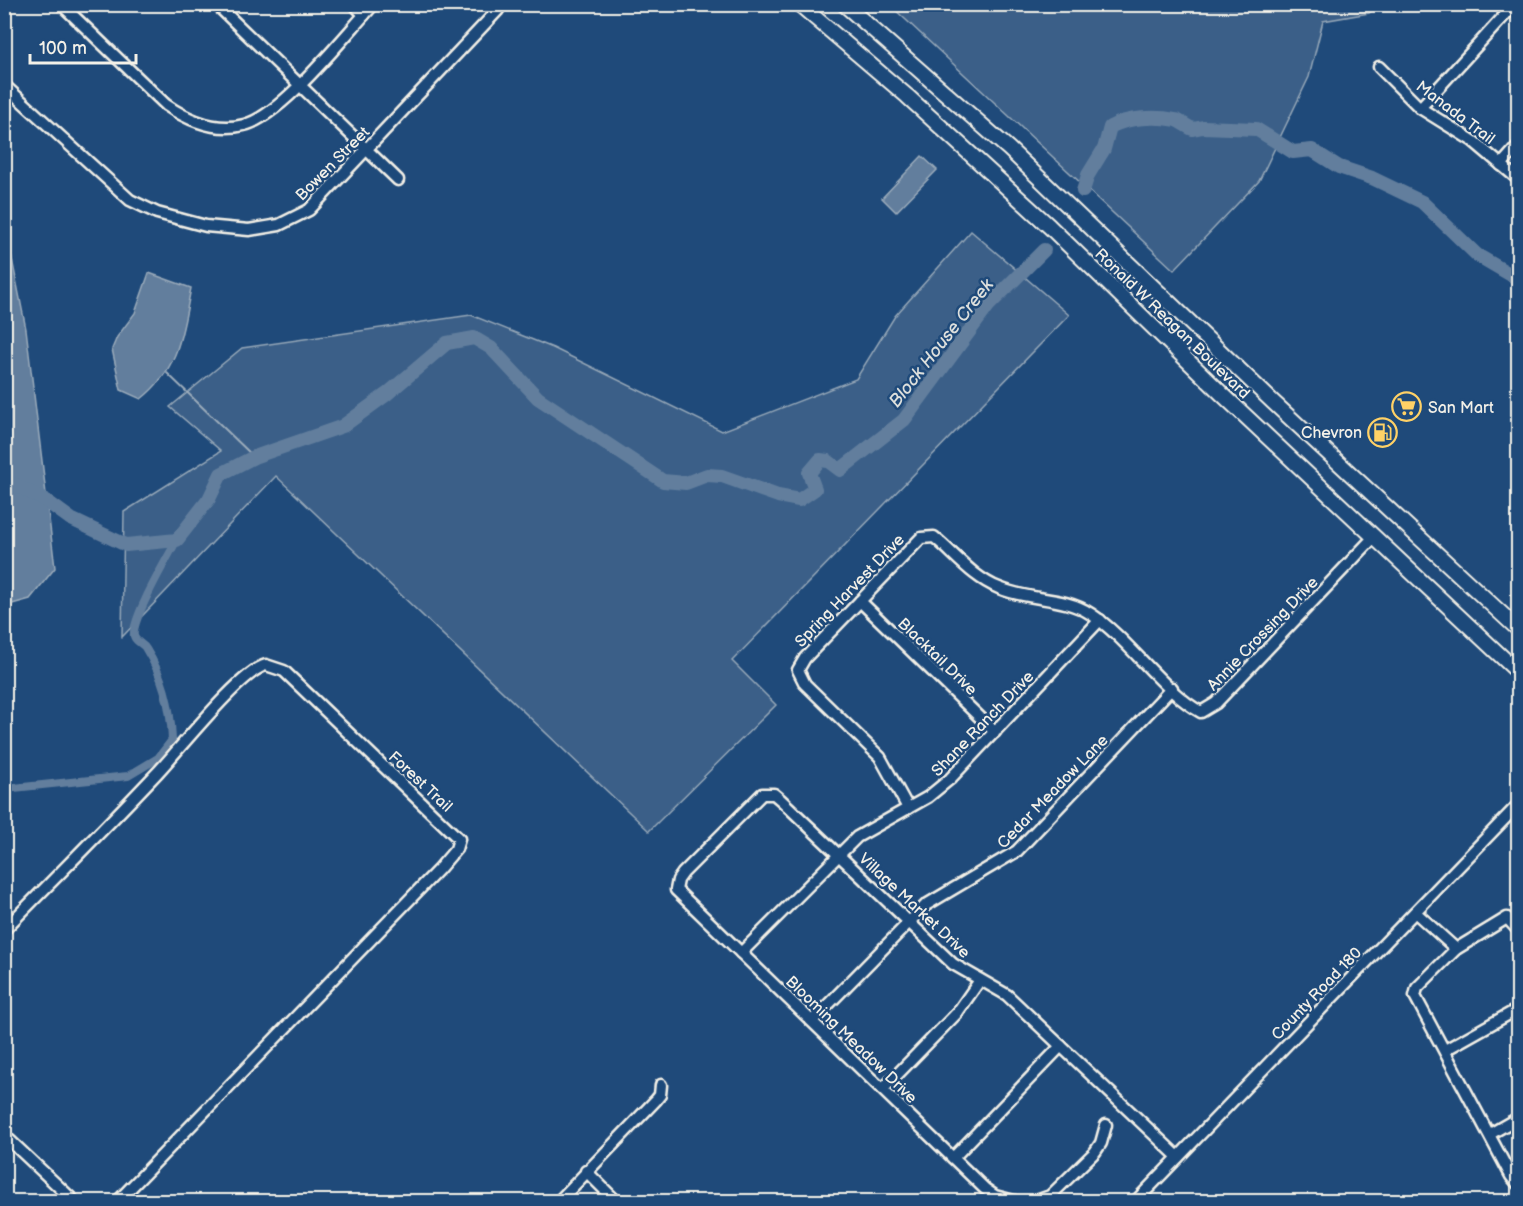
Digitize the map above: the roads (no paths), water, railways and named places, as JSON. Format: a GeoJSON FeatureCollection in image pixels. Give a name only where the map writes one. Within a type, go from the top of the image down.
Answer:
{"type":"FeatureCollection","features":[{"type":"Feature","properties":{"kind":"main road","name":"Ronald W Reagan Boulevard"},"geometry":{"type":"LineString","coordinates":[[800,4],[907,96],[1049,226],[1518,672]]}},
{"type":"Feature","properties":{"kind":"main road","name":"Ronald W Reagan Boulevard"},"geometry":{"type":"LineString","coordinates":[[844,4],[1009,149],[1297,425],[1518,628]]}},
{"type":"Feature","properties":{"kind":"street"},"geometry":{"type":"LineString","coordinates":[[61,4],[166,105],[182,115],[208,125],[244,125],[270,112],[374,4]]}},
{"type":"Feature","properties":{"kind":"street"},"geometry":{"type":"LineString","coordinates":[[216,4],[398,180]]}},
{"type":"Feature","properties":{"kind":"street"},"geometry":{"type":"LineString","coordinates":[[354,4],[364,15]]}},
{"type":"Feature","properties":{"kind":"street"},"geometry":{"type":"LineString","coordinates":[[1420,108],[1515,4]]}},
{"type":"Feature","properties":{"kind":"street","name":"Bowen Street"},"geometry":{"type":"LineString","coordinates":[[4,85],[130,200],[157,213],[206,226],[249,230],[279,225],[309,210],[367,150],[495,7]]}},
{"type":"Feature","properties":{"kind":"street","name":"Manada Trail"},"geometry":{"type":"LineString","coordinates":[[1379,67],[1420,108],[1473,141],[1518,179]]}},
{"type":"Feature","properties":{"kind":"street"},"geometry":{"type":"LineString","coordinates":[[1501,165],[1518,146]]}},
{"type":"Feature","properties":{"kind":"street","name":"Annie Crossing Drive"},"geometry":{"type":"LineString","coordinates":[[927,536],[934,537],[983,581],[1017,594],[1076,606],[1100,620],[1201,712],[1208,709],[1374,537]]}},
{"type":"Feature","properties":{"kind":"street","name":"Spring Harvest Drive"},"geometry":{"type":"LineString","coordinates":[[908,808],[879,757],[805,684],[798,670],[805,658],[915,543],[927,536]]}},
{"type":"Feature","properties":{"kind":"street","name":"Blacktail Drive"},"geometry":{"type":"LineString","coordinates":[[860,601],[995,732]]}},
{"type":"Feature","properties":{"kind":"street","name":"Shane Ranch Drive"},"geometry":{"type":"LineString","coordinates":[[741,953],[839,854],[867,829],[938,790],[1100,620]]}},
{"type":"Feature","properties":{"kind":"street","name":"Forest Trail"},"geometry":{"type":"LineString","coordinates":[[4,930],[156,775],[232,692],[255,669],[266,664],[284,671],[459,839],[456,849],[439,869],[117,1202]]}},
{"type":"Feature","properties":{"kind":"street","name":"Cedar Meadow Lane"},"geometry":{"type":"LineString","coordinates":[[812,1022],[909,922],[941,895],[988,871],[1017,851],[1172,688]]}},
{"type":"Feature","properties":{"kind":"street","name":"Village Market Drive"},"geometry":{"type":"LineString","coordinates":[[675,885],[683,873],[755,799],[768,793],[782,800],[953,964],[1007,995],[1178,1157]]}},
{"type":"Feature","properties":{"kind":"street","name":"County Road 180"},"geometry":{"type":"LineString","coordinates":[[1135,1202],[1518,805]]}},
{"type":"Feature","properties":{"kind":"street","name":"Blooming Meadow Drive"},"geometry":{"type":"LineString","coordinates":[[675,885],[680,896],[985,1189],[995,1196],[1018,1202]]}},
{"type":"Feature","properties":{"kind":"street"},"geometry":{"type":"LineString","coordinates":[[1414,912],[1456,949]]}},
{"type":"Feature","properties":{"kind":"street"},"geometry":{"type":"LineString","coordinates":[[1518,930],[1507,918],[1456,949],[1417,988],[1415,996],[1518,1184]]}},
{"type":"Feature","properties":{"kind":"street"},"geometry":{"type":"LineString","coordinates":[[883,1089],[957,1013],[980,980]]}},
{"type":"Feature","properties":{"kind":"street"},"geometry":{"type":"LineString","coordinates":[[1445,1050],[1518,1009]]}},
{"type":"Feature","properties":{"kind":"street"},"geometry":{"type":"LineString","coordinates":[[952,1158],[1061,1046]]}},
{"type":"Feature","properties":{"kind":"street"},"geometry":{"type":"LineString","coordinates":[[558,1202],[656,1100],[660,1095],[661,1085]]}},
{"type":"Feature","properties":{"kind":"street"},"geometry":{"type":"LineString","coordinates":[[1491,1134],[1518,1118]]}},
{"type":"Feature","properties":{"kind":"street"},"geometry":{"type":"LineString","coordinates":[[1033,1202],[1050,1196],[1088,1159],[1101,1143],[1106,1125]]}},
{"type":"Feature","properties":{"kind":"street"},"geometry":{"type":"LineString","coordinates":[[4,1135],[75,1202]]}},
{"type":"Feature","properties":{"kind":"street"},"geometry":{"type":"LineString","coordinates":[[586,1171],[617,1202]]}},
{"type":"Feature","properties":{"kind":"waterway","name":"Block House Creek"},"geometry":{"type":"LineString","coordinates":[[1083,191],[1088,175],[1104,149],[1110,127],[1117,124],[1134,119],[1160,118],[1176,120],[1193,129],[1203,127],[1256,129],[1293,152],[1312,150],[1339,167],[1372,178],[1422,202],[1477,255],[1518,279]]}},
{"type":"Feature","properties":{"kind":"waterway","name":"Block House Creek"},"geometry":{"type":"LineString","coordinates":[[4,479],[45,500],[71,519],[126,545],[177,540],[209,499],[221,474],[254,457],[343,426],[387,394],[447,343],[474,338],[491,348],[538,398],[663,481],[686,483],[707,475],[722,476],[778,496],[799,500],[815,489],[809,473],[820,460],[828,461],[840,470],[904,420],[988,306],[1044,250]]}},
{"type":"Feature","properties":{"kind":"waterway"},"geometry":{"type":"LineString","coordinates":[[167,373],[254,457]]}},
{"type":"Feature","properties":{"kind":"waterway"},"geometry":{"type":"LineString","coordinates":[[4,789],[128,776],[158,758],[172,740],[168,705],[161,681],[152,659],[134,636],[138,616],[177,540]]}},
{"type":"Feature","properties":{"kind":"place","name":"San Mart"},"geometry":{"type":"Point","coordinates":[1407,407]}},
{"type":"Feature","properties":{"kind":"place","name":"Chevron"},"geometry":{"type":"Point","coordinates":[1383,432]}}]}
